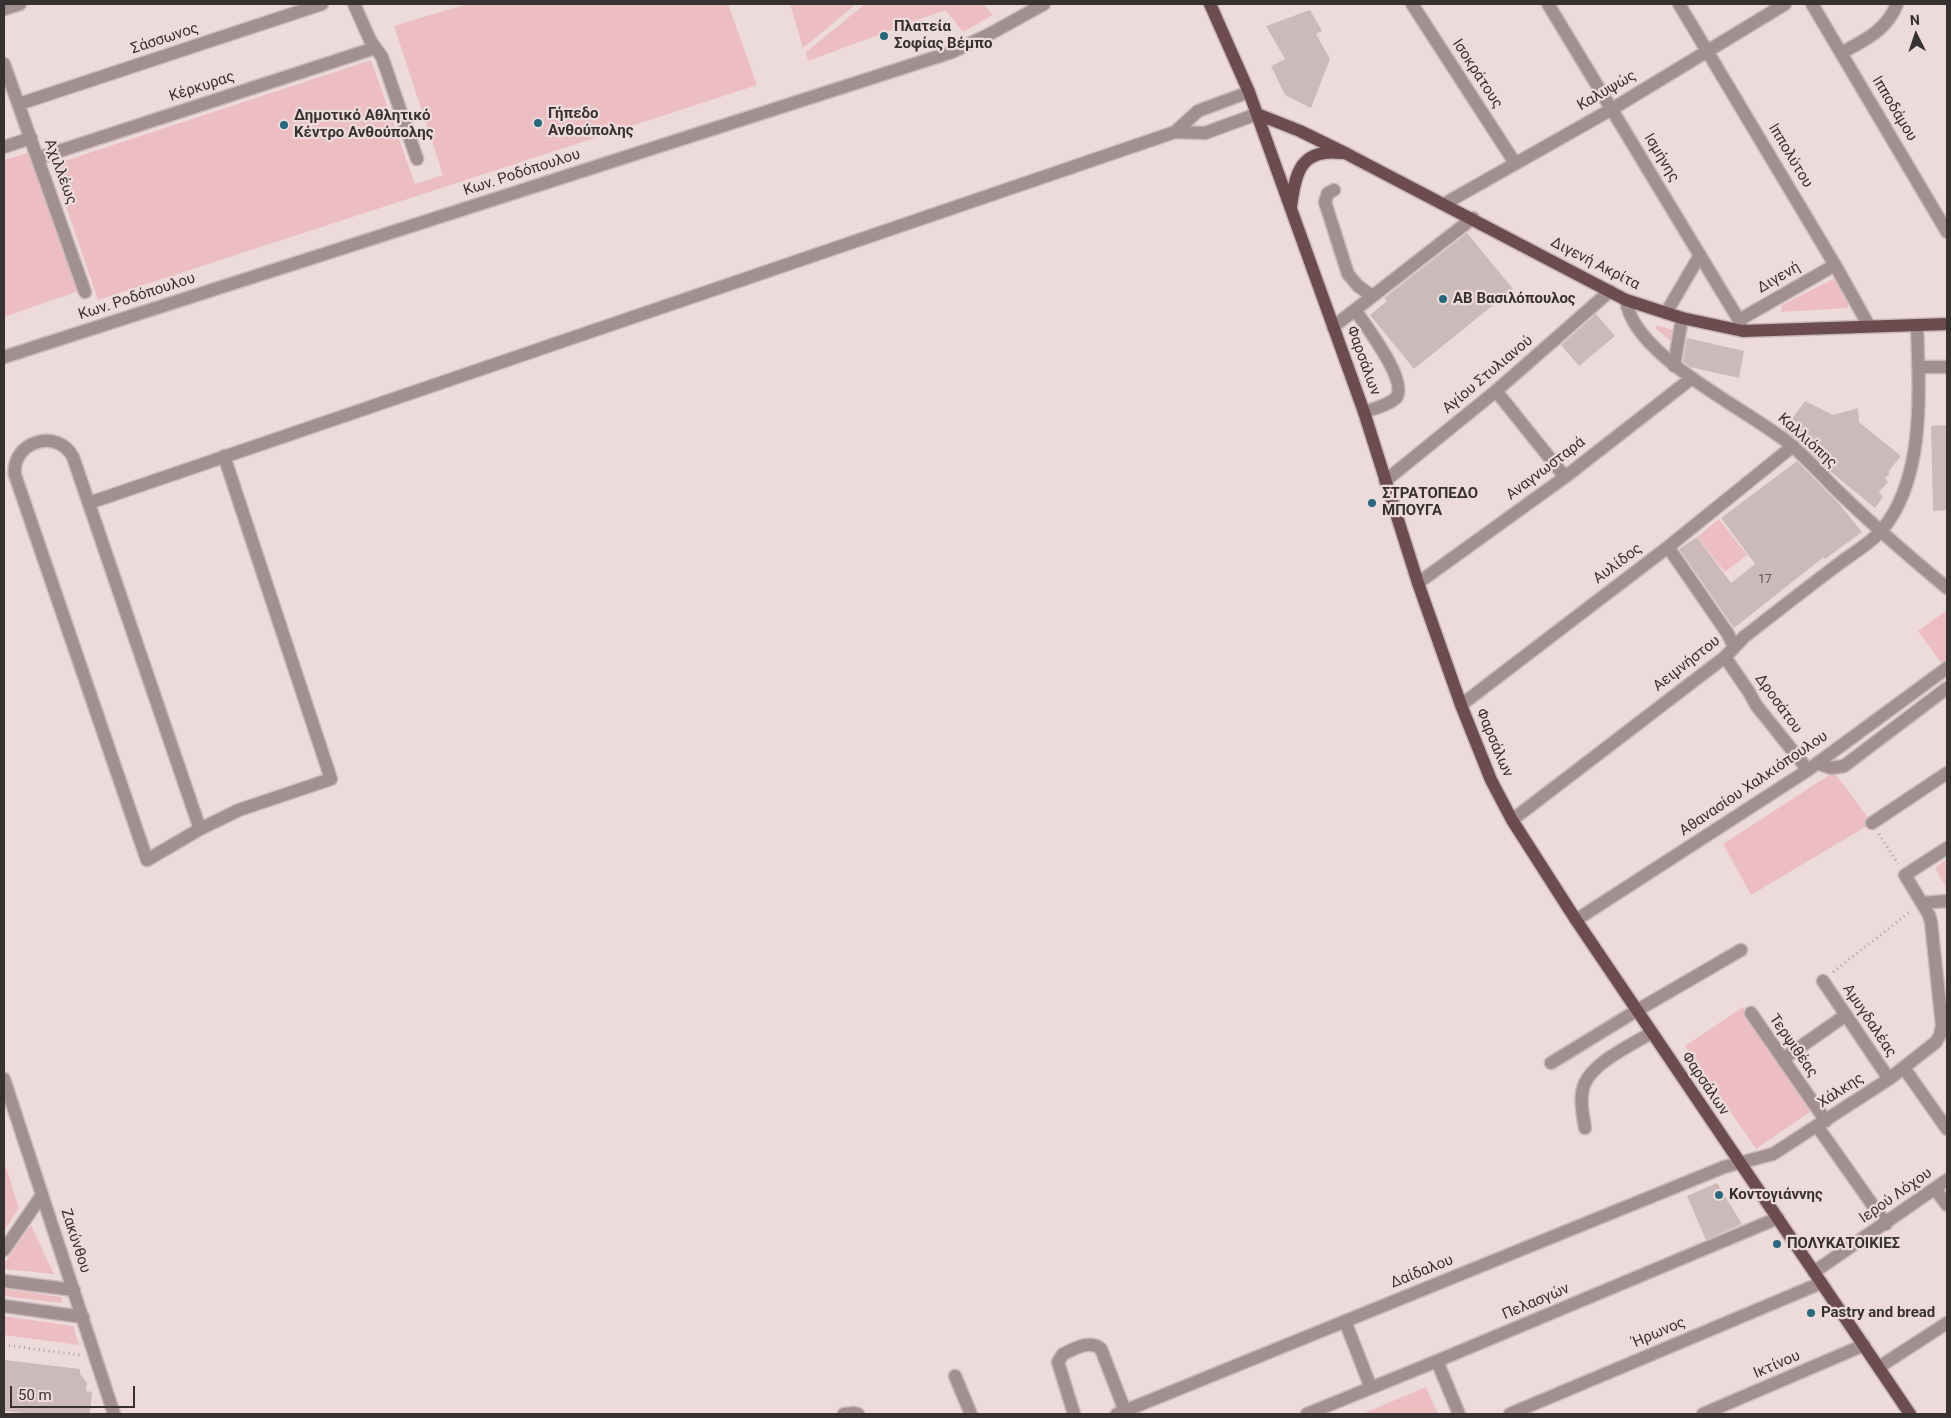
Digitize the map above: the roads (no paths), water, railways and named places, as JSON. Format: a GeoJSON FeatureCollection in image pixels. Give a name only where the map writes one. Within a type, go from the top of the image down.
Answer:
{"type":"FeatureCollection","features":[{"type":"Feature","properties":{"kind":"main road","name":"Φαρσάλων"},"geometry":{"type":"LineString","coordinates":[[1210,4],[1257,114],[1364,412],[1418,583],[1461,705],[1491,780],[1512,820],[1636,1011],[1910,1414]]}},
{"type":"Feature","properties":{"kind":"main road","name":"Διγενή Ακρίτα"},"geometry":{"type":"LineString","coordinates":[[1257,114],[1300,131],[1347,154],[1626,300],[1682,318],[1741,325],[1870,326],[1947,324]]}},
{"type":"Feature","properties":{"kind":"main road"},"geometry":{"type":"LineString","coordinates":[[1291,210],[1295,182],[1304,163],[1318,153],[1347,154]]}},
{"type":"Feature","properties":{"kind":"street"},"geometry":{"type":"LineString","coordinates":[[4,9],[20,4]]}},
{"type":"Feature","properties":{"kind":"street","name":"Σάσσωνος"},"geometry":{"type":"LineString","coordinates":[[19,104],[322,4]]}},
{"type":"Feature","properties":{"kind":"street"},"geometry":{"type":"LineString","coordinates":[[354,4],[375,48],[382,57],[417,159]]}},
{"type":"Feature","properties":{"kind":"street","name":"Κων. Ροδόπουλου"},"geometry":{"type":"LineString","coordinates":[[4,357],[952,52],[988,35],[1044,4]]}},
{"type":"Feature","properties":{"kind":"street","name":"Ισοκράτους"},"geometry":{"type":"LineString","coordinates":[[1412,4],[1515,163]]}},
{"type":"Feature","properties":{"kind":"street","name":"Ισμήνης"},"geometry":{"type":"LineString","coordinates":[[1548,4],[1741,325]]}},
{"type":"Feature","properties":{"kind":"street","name":"Ιππολύτου"},"geometry":{"type":"LineString","coordinates":[[1680,4],[1870,326]]}},
{"type":"Feature","properties":{"kind":"street","name":"Καλυψώς"},"geometry":{"type":"LineString","coordinates":[[1444,204],[1612,109],[1785,4]]}},
{"type":"Feature","properties":{"kind":"street","name":"Ιπποδάμου"},"geometry":{"type":"LineString","coordinates":[[1812,4],[1947,232]]}},
{"type":"Feature","properties":{"kind":"street"},"geometry":{"type":"LineString","coordinates":[[1841,53],[1879,31],[1894,12],[1897,4]]}},
{"type":"Feature","properties":{"kind":"street","name":"Κέρκυρας"},"geometry":{"type":"LineString","coordinates":[[38,158],[375,48]]}},
{"type":"Feature","properties":{"kind":"street","name":"Αχιλλέως"},"geometry":{"type":"LineString","coordinates":[[4,64],[85,292]]}},
{"type":"Feature","properties":{"kind":"street"},"geometry":{"type":"LineString","coordinates":[[1175,132],[1198,111],[1249,92]]}},
{"type":"Feature","properties":{"kind":"street"},"geometry":{"type":"LineString","coordinates":[[89,503],[1175,132],[1205,133],[1257,114]]}},
{"type":"Feature","properties":{"kind":"street"},"geometry":{"type":"LineString","coordinates":[[4,147],[31,138]]}},
{"type":"Feature","properties":{"kind":"street"},"geometry":{"type":"LineString","coordinates":[[1334,190],[1328,193],[1326,202],[1346,266],[1352,281],[1372,296]]}},
{"type":"Feature","properties":{"kind":"street"},"geometry":{"type":"LineString","coordinates":[[1333,327],[1472,218]]}},
{"type":"Feature","properties":{"kind":"street"},"geometry":{"type":"LineString","coordinates":[[1666,313],[1700,255]]}},
{"type":"Feature","properties":{"kind":"street","name":"Διγενή"},"geometry":{"type":"LineString","coordinates":[[1741,325],[1835,264]]}},
{"type":"Feature","properties":{"kind":"street","name":"Αγίου Στυλιανού"},"geometry":{"type":"LineString","coordinates":[[1385,481],[1496,391],[1610,291]]}},
{"type":"Feature","properties":{"kind":"street","name":"Καλλιόπης"},"geometry":{"type":"LineString","coordinates":[[1626,300],[1630,315],[1640,332],[1674,366],[1770,428],[1793,446],[1880,532],[1947,588]]}},
{"type":"Feature","properties":{"kind":"street"},"geometry":{"type":"LineString","coordinates":[[1355,310],[1395,372],[1399,391],[1392,401],[1364,412]]}},
{"type":"Feature","properties":{"kind":"street"},"geometry":{"type":"LineString","coordinates":[[1674,366],[1682,318]]}},
{"type":"Feature","properties":{"kind":"street","name":"Αειμνήστου"},"geometry":{"type":"LineString","coordinates":[[1512,820],[1725,657],[1744,637],[1880,532],[1899,502],[1910,474],[1916,434],[1917,325]]}},
{"type":"Feature","properties":{"kind":"street"},"geometry":{"type":"LineString","coordinates":[[1918,367],[1947,367]]}},
{"type":"Feature","properties":{"kind":"street","name":"Αναγνωσταρά"},"geometry":{"type":"LineString","coordinates":[[1418,583],[1565,477],[1692,378]]}},
{"type":"Feature","properties":{"kind":"street"},"geometry":{"type":"LineString","coordinates":[[1496,391],[1565,477]]}},
{"type":"Feature","properties":{"kind":"street"},"geometry":{"type":"LineString","coordinates":[[200,828],[69,449],[59,442],[48,440],[38,442],[26,448],[18,456],[14,466],[15,475],[147,860],[200,828],[239,810],[331,779],[224,456]]}},
{"type":"Feature","properties":{"kind":"street","name":"Αυλίδος"},"geometry":{"type":"LineString","coordinates":[[1461,705],[1668,547],[1793,446]]}},
{"type":"Feature","properties":{"kind":"street"},"geometry":{"type":"LineString","coordinates":[[1668,547],[1728,634],[1734,647]]}},
{"type":"Feature","properties":{"kind":"street","name":"Δροσάτου"},"geometry":{"type":"LineString","coordinates":[[1725,657],[1749,692],[1756,706],[1812,766]]}},
{"type":"Feature","properties":{"kind":"street","name":"Αθανασίου Χαλκιόπουλου"},"geometry":{"type":"LineString","coordinates":[[1576,920],[1812,766],[1947,668]]}},
{"type":"Feature","properties":{"kind":"street"},"geometry":{"type":"LineString","coordinates":[[1812,766],[1831,768],[1844,766],[1947,688]]}},
{"type":"Feature","properties":{"kind":"street"},"geometry":{"type":"LineString","coordinates":[[1872,823],[1947,773]]}},
{"type":"Feature","properties":{"kind":"street","name":"Χάλκης"},"geometry":{"type":"LineString","coordinates":[[1740,1162],[1773,1154],[1889,1079],[1936,1042],[1945,1024],[1931,922],[1905,875],[1947,848]]}},
{"type":"Feature","properties":{"kind":"street"},"geometry":{"type":"LineString","coordinates":[[1922,903],[1947,900]]}},
{"type":"Feature","properties":{"kind":"street"},"geometry":{"type":"LineString","coordinates":[[1550,1063],[1741,950]]}},
{"type":"Feature","properties":{"kind":"street","name":"Αμυγδαλέας"},"geometry":{"type":"LineString","coordinates":[[1823,980],[1889,1079]]}},
{"type":"Feature","properties":{"kind":"street","name":"Τερψιθέας"},"geometry":{"type":"LineString","coordinates":[[1751,1014],[1783,1059],[1821,1124],[1886,1224]]}},
{"type":"Feature","properties":{"kind":"street"},"geometry":{"type":"LineString","coordinates":[[1783,1059],[1846,1015]]}},
{"type":"Feature","properties":{"kind":"street"},"geometry":{"type":"LineString","coordinates":[[1585,1128],[1582,1101],[1584,1085],[1590,1073],[1602,1063],[1651,1033]]}},
{"type":"Feature","properties":{"kind":"street"},"geometry":{"type":"LineString","coordinates":[[1904,1068],[1947,1129]]}},
{"type":"Feature","properties":{"kind":"street","name":"Ζακύνθου"},"geometry":{"type":"LineString","coordinates":[[4,1079],[114,1414]]}},
{"type":"Feature","properties":{"kind":"street","name":"Δαίδαλου"},"geometry":{"type":"LineString","coordinates":[[1121,1413],[1740,1162]]}},
{"type":"Feature","properties":{"kind":"street","name":"Ιερού Λόχου"},"geometry":{"type":"LineString","coordinates":[[1818,1277],[1947,1180]]}},
{"type":"Feature","properties":{"kind":"street"},"geometry":{"type":"LineString","coordinates":[[1935,1189],[1947,1205]]}},
{"type":"Feature","properties":{"kind":"street"},"geometry":{"type":"LineString","coordinates":[[4,1250],[42,1195]]}},
{"type":"Feature","properties":{"kind":"street","name":"Πελασγών"},"geometry":{"type":"LineString","coordinates":[[1307,1414],[1778,1218]]}},
{"type":"Feature","properties":{"kind":"street","name":"Ήρωνος"},"geometry":{"type":"LineString","coordinates":[[1510,1414],[1818,1277]]}},
{"type":"Feature","properties":{"kind":"street"},"geometry":{"type":"LineString","coordinates":[[4,1281],[74,1290]]}},
{"type":"Feature","properties":{"kind":"street"},"geometry":{"type":"LineString","coordinates":[[4,1306],[82,1317]]}},
{"type":"Feature","properties":{"kind":"street"},"geometry":{"type":"LineString","coordinates":[[1345,1321],[1371,1388]]}},
{"type":"Feature","properties":{"kind":"street"},"geometry":{"type":"LineString","coordinates":[[1879,1367],[1947,1323]]}},
{"type":"Feature","properties":{"kind":"street"},"geometry":{"type":"LineString","coordinates":[[1074,1414],[1058,1362],[1062,1354],[1089,1344],[1094,1344],[1101,1349],[1121,1413]]}},
{"type":"Feature","properties":{"kind":"street","name":"Ικτίνου"},"geometry":{"type":"LineString","coordinates":[[1703,1414],[1864,1345]]}},
{"type":"Feature","properties":{"kind":"street"},"geometry":{"type":"LineString","coordinates":[[1437,1361],[1459,1414]]}},
{"type":"Feature","properties":{"kind":"street"},"geometry":{"type":"LineString","coordinates":[[955,1376],[970,1414]]}},
{"type":"Feature","properties":{"kind":"street"},"geometry":{"type":"LineString","coordinates":[[844,1414],[858,1414]]}},
{"type":"Feature","properties":{"kind":"place","name":"Πλατεία Σοφίας Βέμπο"},"geometry":{"type":"Point","coordinates":[884,36]}},
{"type":"Feature","properties":{"kind":"place","name":"Γήπεδο Ανθούπολης"},"geometry":{"type":"Point","coordinates":[538,123]}},
{"type":"Feature","properties":{"kind":"place","name":"Δημοτικό Αθλητικό Κέντρο Ανθούπολης"},"geometry":{"type":"Point","coordinates":[284,125]}},
{"type":"Feature","properties":{"kind":"place","name":"ΑΒ Βασιλόπουλος"},"geometry":{"type":"Point","coordinates":[1443,299]}},
{"type":"Feature","properties":{"kind":"place","name":"ΣΤΡΑΤΟΠΕΔΟ ΜΠΟΥΓΑ"},"geometry":{"type":"Point","coordinates":[1372,503]}},
{"type":"Feature","properties":{"kind":"place","name":"Κοντογιάννης"},"geometry":{"type":"Point","coordinates":[1719,1195]}},
{"type":"Feature","properties":{"kind":"place","name":"ΠΟΛΥΚΑΤΟΙΚΙΕΣ"},"geometry":{"type":"Point","coordinates":[1777,1244]}},
{"type":"Feature","properties":{"kind":"place","name":"Pastry and bread"},"geometry":{"type":"Point","coordinates":[1811,1313]}}]}
